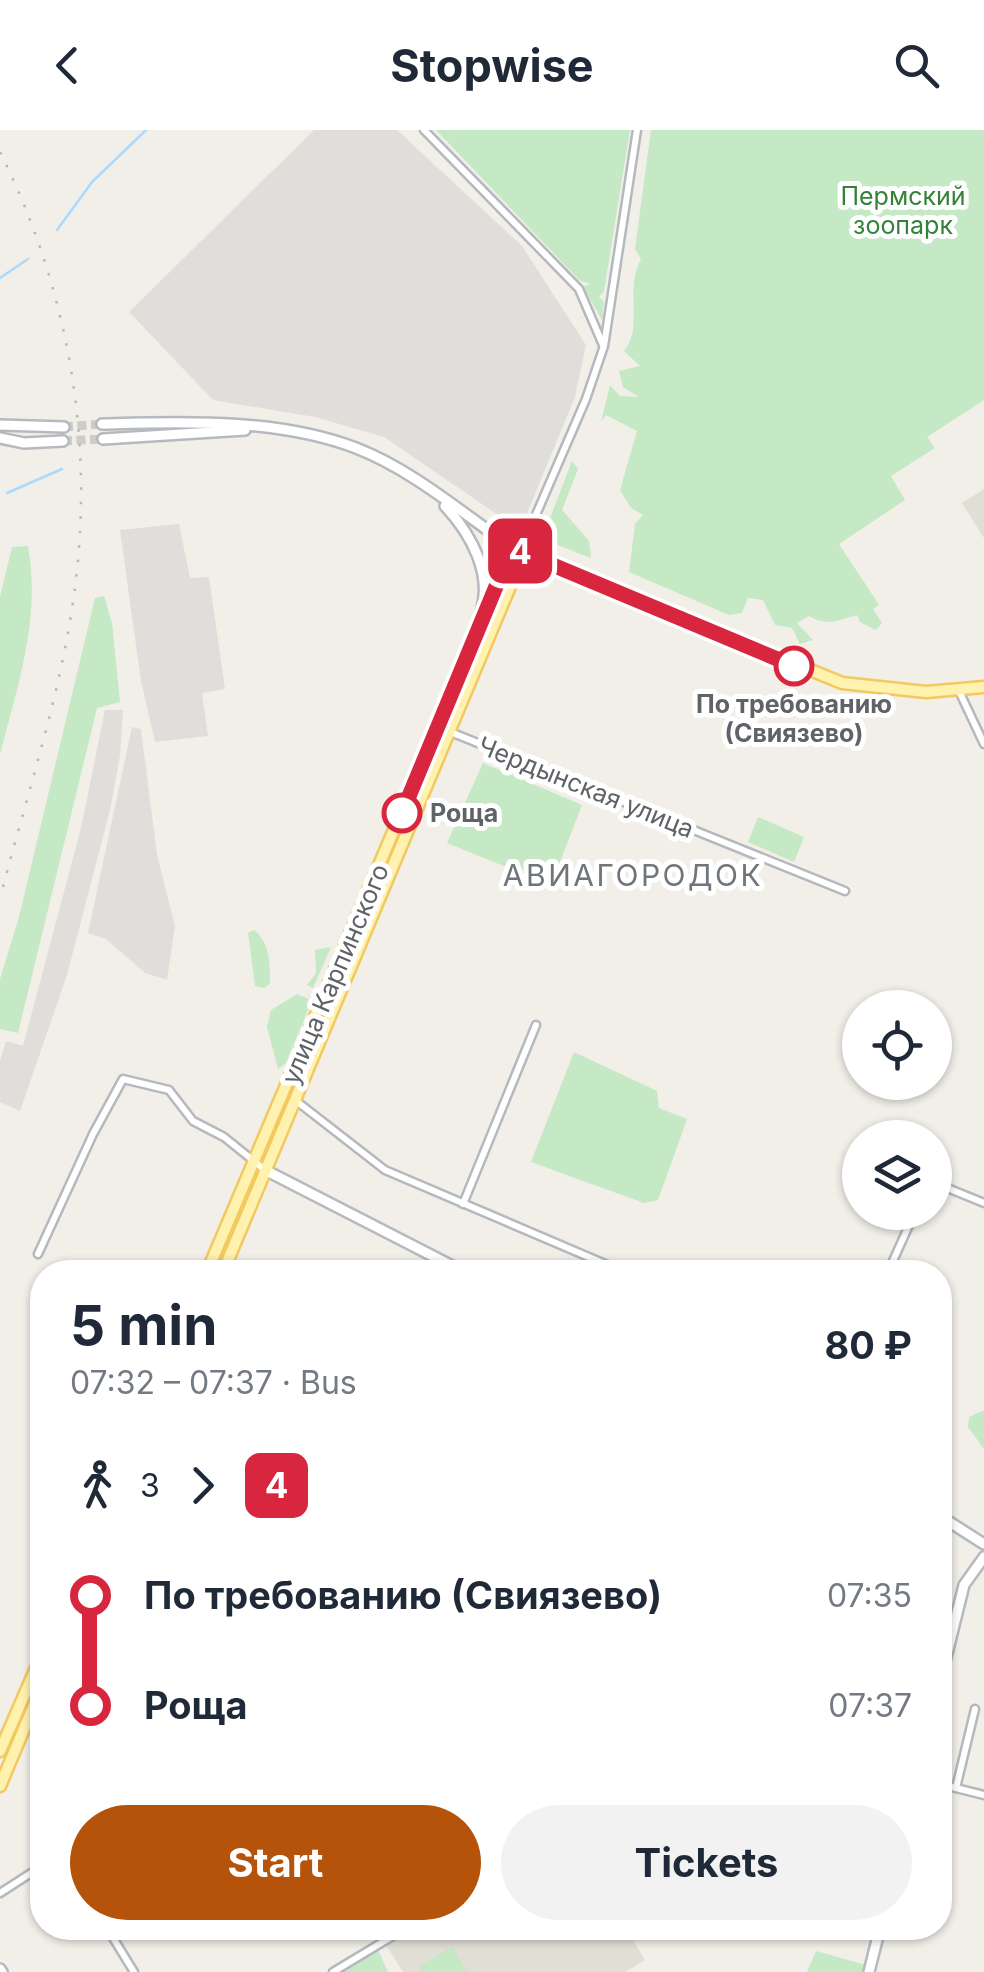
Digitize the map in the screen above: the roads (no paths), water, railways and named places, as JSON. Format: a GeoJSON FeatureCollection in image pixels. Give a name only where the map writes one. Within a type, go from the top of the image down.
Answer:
{"type":"FeatureCollection","features":[{"type":"Feature","properties":{"kind":"main road"},"geometry":{"type":"LineString","coordinates":[[102,424],[190,422],[268,430],[354,448],[393,466],[518,550],[819,676],[877,689],[960,691],[984,687]]}},
{"type":"Feature","properties":{"kind":"main road"},"geometry":{"type":"LineString","coordinates":[[0,425],[64,427]]}},
{"type":"Feature","properties":{"kind":"main road"},"geometry":{"type":"LineString","coordinates":[[103,439],[268,430]]}},
{"type":"Feature","properties":{"kind":"main road"},"geometry":{"type":"LineString","coordinates":[[0,438],[24,443],[64,441]]}},
{"type":"Feature","properties":{"kind":"main road"},"geometry":{"type":"LineString","coordinates":[[432,493],[467,535],[487,581],[480,626]]}},
{"type":"Feature","properties":{"kind":"main road","name":"улица Карпинского"},"geometry":{"type":"LineString","coordinates":[[443,729],[480,626],[518,550]]}},
{"type":"Feature","properties":{"kind":"main road","name":"улица Карпинского"},"geometry":{"type":"LineString","coordinates":[[227,1260],[260,1167],[518,550]]}},
{"type":"Feature","properties":{"kind":"main road","name":"улица Карпинского"},"geometry":{"type":"LineString","coordinates":[[212,1260],[294,1100],[356,938]]}},
{"type":"Feature","properties":{"kind":"main road"},"geometry":{"type":"LineString","coordinates":[[260,1167],[441,1260]]}},
{"type":"Feature","properties":{"kind":"main road"},"geometry":{"type":"LineString","coordinates":[[952,1524],[984,1544]]}},
{"type":"Feature","properties":{"kind":"main road"},"geometry":{"type":"LineString","coordinates":[[952,1634],[964,1585],[984,1557]]}},
{"type":"Feature","properties":{"kind":"main road"},"geometry":{"type":"LineString","coordinates":[[0,1751],[30,1681]]}},
{"type":"Feature","properties":{"kind":"main road"},"geometry":{"type":"LineString","coordinates":[[26,1690],[30,1694]]}},
{"type":"Feature","properties":{"kind":"main road"},"geometry":{"type":"LineString","coordinates":[[0,1786],[30,1715]]}},
{"type":"Feature","properties":{"kind":"main road"},"geometry":{"type":"LineString","coordinates":[[869,1972],[877,1940]]}},
{"type":"Feature","properties":{"kind":"street"},"geometry":{"type":"LineString","coordinates":[[424,130],[579,289],[604,346]]}},
{"type":"Feature","properties":{"kind":"street"},"geometry":{"type":"LineString","coordinates":[[518,550],[530,531],[586,399],[604,346],[637,130]]}},
{"type":"Feature","properties":{"kind":"street"},"geometry":{"type":"LineString","coordinates":[[960,691],[984,744]]}},
{"type":"Feature","properties":{"kind":"street","name":"Чердынская улица"},"geometry":{"type":"LineString","coordinates":[[443,729],[845,891]]}},
{"type":"Feature","properties":{"kind":"street"},"geometry":{"type":"LineString","coordinates":[[462,1204],[536,1025]]}},
{"type":"Feature","properties":{"kind":"street"},"geometry":{"type":"LineString","coordinates":[[38,1254],[124,1079],[169,1090],[194,1120],[224,1137],[260,1167]]}},
{"type":"Feature","properties":{"kind":"street"},"geometry":{"type":"LineString","coordinates":[[294,1100],[385,1170],[595,1260]]}},
{"type":"Feature","properties":{"kind":"street"},"geometry":{"type":"LineString","coordinates":[[952,1190],[984,1203]]}},
{"type":"Feature","properties":{"kind":"street"},"geometry":{"type":"LineString","coordinates":[[893,1260],[907,1230]]}},
{"type":"Feature","properties":{"kind":"street"},"geometry":{"type":"LineString","coordinates":[[956,1788],[975,1709]]}},
{"type":"Feature","properties":{"kind":"street"},"geometry":{"type":"LineString","coordinates":[[952,1787],[984,1795]]}},
{"type":"Feature","properties":{"kind":"street"},"geometry":{"type":"LineString","coordinates":[[0,1894],[30,1874]]}},
{"type":"Feature","properties":{"kind":"street"},"geometry":{"type":"LineString","coordinates":[[114,1940],[134,1972]]}},
{"type":"Feature","properties":{"kind":"street"},"geometry":{"type":"LineString","coordinates":[[333,1972],[386,1940]]}},
{"type":"Feature","properties":{"kind":"waterway"},"geometry":{"type":"LineString","coordinates":[[57,230],[92,182],[146,130]]}},
{"type":"Feature","properties":{"kind":"waterway"},"geometry":{"type":"LineString","coordinates":[[0,278],[28,259]]}},
{"type":"Feature","properties":{"kind":"waterway"},"geometry":{"type":"LineString","coordinates":[[7,493],[62,469]]}},
{"type":"Feature","properties":{"kind":"tunnel"},"geometry":{"type":"LineString","coordinates":[[64,427],[102,424]]}},
{"type":"Feature","properties":{"kind":"tunnel"},"geometry":{"type":"LineString","coordinates":[[63,441],[103,439]]}},
{"type":"Feature","properties":{"kind":"railway"},"geometry":{"type":"LineString","coordinates":[[0,152],[44,258],[59,313],[71,368],[81,481],[80,538],[68,633],[0,898]]}},
{"type":"Feature","properties":{"kind":"place","name":"По требованию (Свиязево)"},"geometry":{"type":"Point","coordinates":[794,666]}},
{"type":"Feature","properties":{"kind":"place","name":"Роща"},"geometry":{"type":"Point","coordinates":[402,813]}},
{"type":"Feature","properties":{"kind":"district","name":"АВИАГОРОДОК"},"geometry":{"type":"Point","coordinates":[633,876]}},
{"type":"Feature","properties":{"kind":"park label","name":"Пермский зоопарк"},"geometry":{"type":"Point","coordinates":[903,210]}}]}
